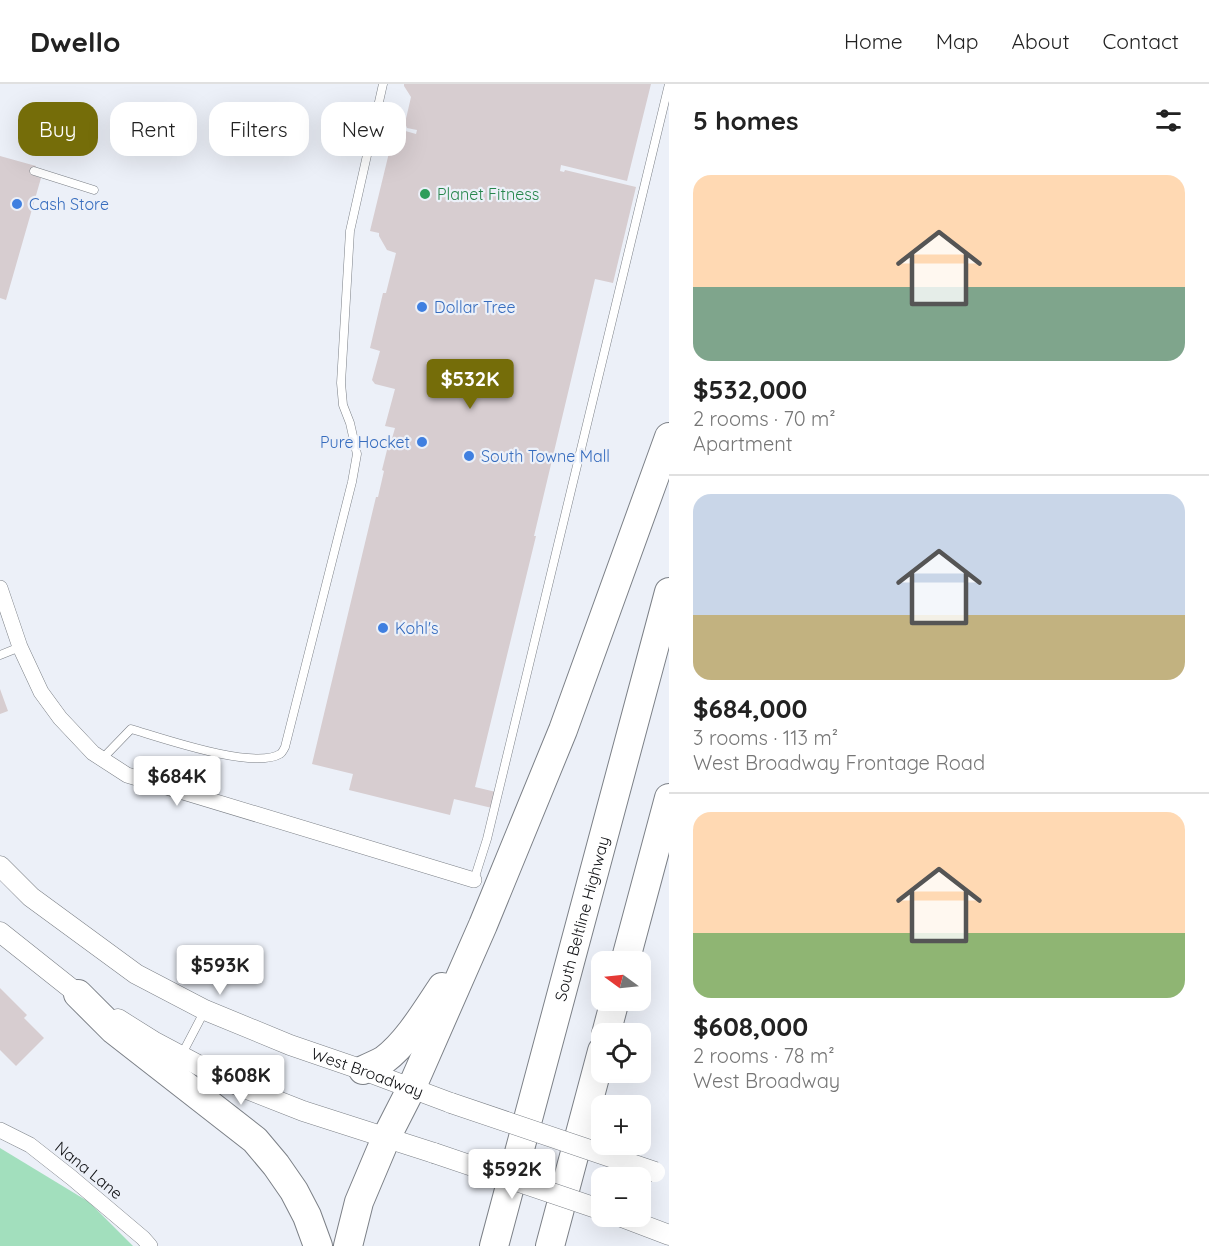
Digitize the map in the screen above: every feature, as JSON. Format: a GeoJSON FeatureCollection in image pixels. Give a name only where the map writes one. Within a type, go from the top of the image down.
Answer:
{"type":"FeatureCollection","features":[{"type":"Feature","properties":{"kind":"highway"},"geometry":{"type":"LineString","coordinates":[[348,1246],[359,1202],[483,925],[563,730],[669,436]]}},
{"type":"Feature","properties":{"kind":"highway","name":"South Beltline Highway"},"geometry":{"type":"LineString","coordinates":[[494,1246],[669,592]]}},
{"type":"Feature","properties":{"kind":"highway"},"geometry":{"type":"LineString","coordinates":[[628,951],[669,798]]}},
{"type":"Feature","properties":{"kind":"highway"},"geometry":{"type":"LineString","coordinates":[[363,1070],[381,1062],[396,1050],[427,1010],[483,925]]}},
{"type":"Feature","properties":{"kind":"highway"},"geometry":{"type":"LineString","coordinates":[[78,994],[114,1029],[255,1140],[294,1191],[308,1216],[318,1246]]}},
{"type":"Feature","properties":{"kind":"highway"},"geometry":{"type":"LineString","coordinates":[[550,1246],[593,1083]]}},
{"type":"Feature","properties":{"kind":"street"},"geometry":{"type":"LineString","coordinates":[[0,588],[20,647],[47,701],[93,753],[127,775],[474,880]]}},
{"type":"Feature","properties":{"kind":"street","name":"West Broadway"},"geometry":{"type":"LineString","coordinates":[[0,866],[31,897],[136,974],[205,1010],[290,1046],[662,1174]]}},
{"type":"Feature","properties":{"kind":"street"},"geometry":{"type":"LineString","coordinates":[[0,932],[78,994],[153,1041],[232,1083],[303,1111],[591,1206]]}},
{"type":"Feature","properties":{"kind":"street","name":"Nana Lane"},"geometry":{"type":"LineString","coordinates":[[0,1130],[30,1145],[144,1238],[150,1246]]}},
{"type":"Feature","properties":{"kind":"street"},"geometry":{"type":"LineString","coordinates":[[648,1227],[669,1235]]}},
{"type":"Feature","properties":{"kind":"lane"},"geometry":{"type":"LineString","coordinates":[[102,759],[131,729],[228,756],[256,759],[270,757],[281,754],[285,747],[357,454],[343,405],[341,383],[350,231],[383,84]]}},
{"type":"Feature","properties":{"kind":"lane"},"geometry":{"type":"LineString","coordinates":[[474,880],[489,828],[669,84]]}},
{"type":"Feature","properties":{"kind":"lane"},"geometry":{"type":"LineString","coordinates":[[34,171],[94,190]]}},
{"type":"Feature","properties":{"kind":"lane"},"geometry":{"type":"LineString","coordinates":[[0,656],[20,647]]}},
{"type":"Feature","properties":{"kind":"lane"},"geometry":{"type":"LineString","coordinates":[[182,1056],[205,1010]]}},
{"type":"Feature","properties":{"kind":"green space"},"geometry":{"type":"Polygon","coordinates":[[[0,1148],[89,1202],[133,1246],[0,1246],[0,1148]]]}},
{"type":"Feature","properties":{"kind":"building","name":"South Towne Mall"},"geometry":{"type":"Polygon","coordinates":[[[404,84],[651,84],[627,181],[561,165],[560,171],[565,170],[636,187],[613,283],[595,279],[475,787],[496,792],[492,808],[454,799],[450,815],[349,790],[353,774],[312,764],[376,497],[378,497],[384,471],[382,470],[395,428],[385,426],[395,389],[375,384],[372,380],[380,351],[370,348],[383,293],[386,293],[396,253],[387,250],[379,233],[370,231],[388,156],[406,156],[406,131],[416,134],[417,130],[407,128],[406,126],[411,97],[404,84]]]}},
{"type":"Feature","properties":{"kind":"building"},"geometry":{"type":"Polygon","coordinates":[[[0,156],[36,166],[33,175],[41,178],[6,300],[0,298],[0,156]]]}},
{"type":"Feature","properties":{"kind":"building"},"geometry":{"type":"Polygon","coordinates":[[[0,689],[8,711],[0,714],[0,689]]]}},
{"type":"Feature","properties":{"kind":"building"},"geometry":{"type":"Polygon","coordinates":[[[0,988],[27,1015],[24,1018],[44,1038],[16,1066],[0,1050],[0,988]]]}},
{"type":"Feature","properties":{"kind":"place","name":"Planet Fitness"},"geometry":{"type":"Point","coordinates":[425,194]}},
{"type":"Feature","properties":{"kind":"place","name":"Cash Store"},"geometry":{"type":"Point","coordinates":[17,204]}},
{"type":"Feature","properties":{"kind":"place","name":"Dollar Tree"},"geometry":{"type":"Point","coordinates":[422,307]}},
{"type":"Feature","properties":{"kind":"place","name":"Pure Hocket"},"geometry":{"type":"Point","coordinates":[422,442]}},
{"type":"Feature","properties":{"kind":"place","name":"South Towne Mall"},"geometry":{"type":"Point","coordinates":[469,456]}},
{"type":"Feature","properties":{"kind":"place","name":"Kohl's"},"geometry":{"type":"Point","coordinates":[383,628]}}]}
